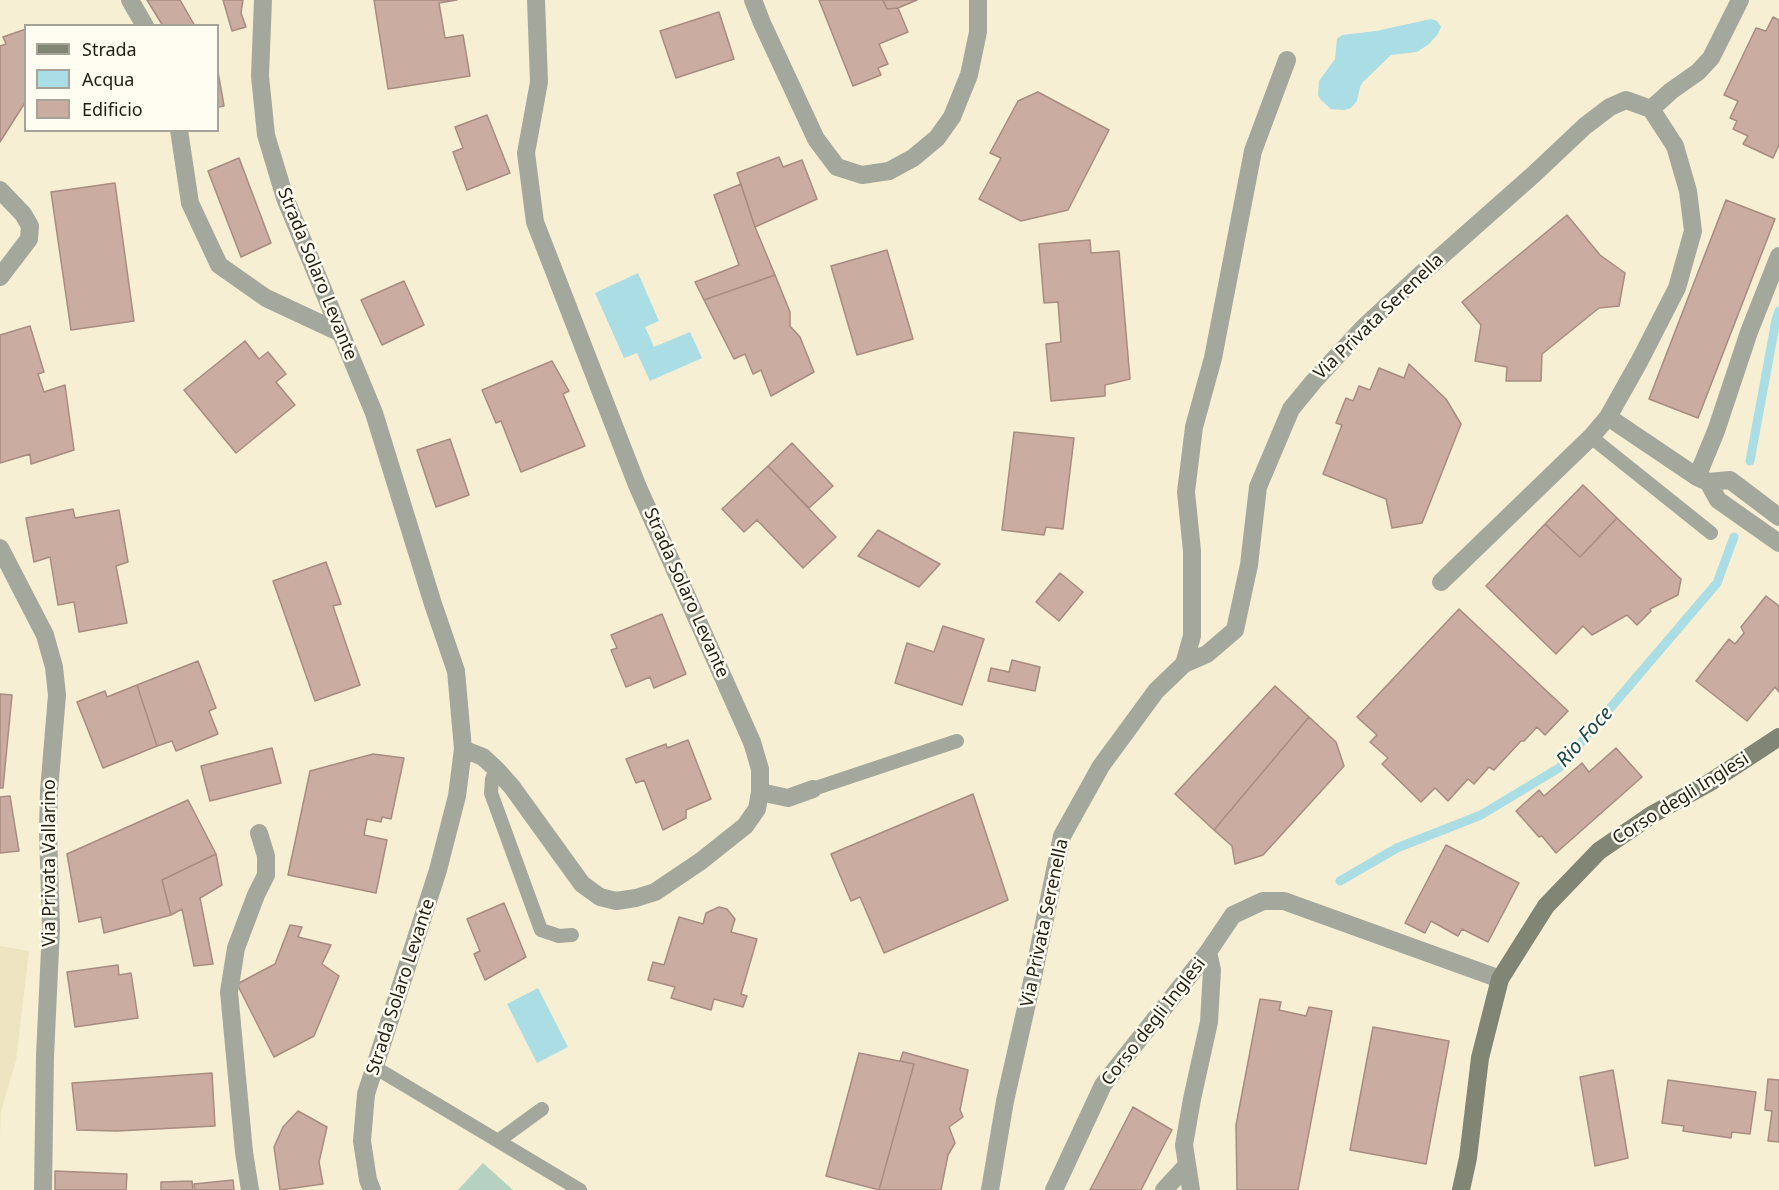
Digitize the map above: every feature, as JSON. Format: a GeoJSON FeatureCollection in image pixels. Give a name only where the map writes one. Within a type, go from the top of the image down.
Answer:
{"type":"FeatureCollection","features":[{"type":"Feature","properties":{"kind":"main road","name":"Corso degli Inglesi"},"geometry":{"type":"LineString","coordinates":[[1461,1190],[1468,1158],[1480,1058],[1500,979],[1546,906],[1599,851],[1653,814],[1709,783],[1779,737]]}},
{"type":"Feature","properties":{"kind":"street"},"geometry":{"type":"LineString","coordinates":[[130,0],[144,24]]}},
{"type":"Feature","properties":{"kind":"street","name":"Strada Solaro Levante"},"geometry":{"type":"LineString","coordinates":[[263,0],[260,76],[266,135],[285,198],[374,413],[456,671],[463,749],[457,796],[438,870],[366,1094],[362,1141],[368,1180],[372,1190]]}},
{"type":"Feature","properties":{"kind":"street","name":"Strada Solaro Levante"},"geometry":{"type":"LineString","coordinates":[[463,749],[483,757],[512,787],[582,884],[600,897],[616,901],[655,892],[701,861],[745,826],[757,809],[760,792],[760,769],[752,742],[637,485],[535,222],[526,153],[539,82],[536,0]]}},
{"type":"Feature","properties":{"kind":"street"},"geometry":{"type":"LineString","coordinates":[[753,0],[816,139],[837,166],[862,175],[889,171],[913,158],[937,138],[952,117],[969,75],[978,32],[978,0]]}},
{"type":"Feature","properties":{"kind":"street"},"geometry":{"type":"LineString","coordinates":[[1441,582],[1591,437],[1608,417],[1639,362],[1677,288],[1693,231],[1688,191],[1676,146],[1651,109],[1698,72],[1711,58],[1740,0]]}},
{"type":"Feature","properties":{"kind":"street"},"geometry":{"type":"LineString","coordinates":[[1184,664],[1192,636],[1192,551],[1186,492],[1194,427],[1213,358],[1253,151],[1287,60]]}},
{"type":"Feature","properties":{"kind":"street","name":"Via Privata Serenella"},"geometry":{"type":"LineString","coordinates":[[990,1190],[1005,1101],[1034,977],[1062,836],[1101,766],[1156,691],[1184,664],[1207,654],[1235,630],[1249,566],[1258,487],[1291,409],[1363,328],[1585,126],[1610,107],[1626,100],[1651,109]]}},
{"type":"Feature","properties":{"kind":"street"},"geometry":{"type":"LineString","coordinates":[[179,132],[190,203],[219,265],[266,298],[341,333]]}},
{"type":"Feature","properties":{"kind":"street"},"geometry":{"type":"LineString","coordinates":[[0,277],[29,239],[30,226],[18,208],[2,192]]}},
{"type":"Feature","properties":{"kind":"street"},"geometry":{"type":"LineString","coordinates":[[1702,479],[1749,332],[1779,256]]}},
{"type":"Feature","properties":{"kind":"street"},"geometry":{"type":"LineString","coordinates":[[1608,417],[1702,479],[1718,500],[1779,543]]}},
{"type":"Feature","properties":{"kind":"street"},"geometry":{"type":"LineString","coordinates":[[1702,479],[1730,480],[1779,517]]}},
{"type":"Feature","properties":{"kind":"street","name":"Via Privata Vallarino"},"geometry":{"type":"LineString","coordinates":[[0,548],[45,634],[54,667],[57,695],[49,790],[51,928],[45,1056],[43,1190]]}},
{"type":"Feature","properties":{"kind":"street"},"geometry":{"type":"LineString","coordinates":[[760,792],[788,798],[813,789]]}},
{"type":"Feature","properties":{"kind":"street"},"geometry":{"type":"LineString","coordinates":[[250,1190],[244,1152],[229,992],[236,948],[266,875],[266,856],[259,833]]}},
{"type":"Feature","properties":{"kind":"street","name":"Corso degli Inglesi"},"geometry":{"type":"LineString","coordinates":[[1054,1190],[1103,1085],[1209,952],[1233,915],[1263,901],[1284,901],[1500,979]]}},
{"type":"Feature","properties":{"kind":"street","name":"Corso degli Inglesi"},"geometry":{"type":"LineString","coordinates":[[1191,1190],[1185,1145],[1192,1099],[1209,1022],[1212,970],[1209,952]]}},
{"type":"Feature","properties":{"kind":"street"},"geometry":{"type":"LineString","coordinates":[[1164,1190],[1187,1165]]}},
{"type":"Feature","properties":{"kind":"lane"},"geometry":{"type":"LineString","coordinates":[[1591,437],[1711,533]]}},
{"type":"Feature","properties":{"kind":"lane"},"geometry":{"type":"LineString","coordinates":[[813,789],[957,741]]}},
{"type":"Feature","properties":{"kind":"lane"},"geometry":{"type":"LineString","coordinates":[[496,769],[492,778],[491,793],[541,930],[559,936],[572,935]]}},
{"type":"Feature","properties":{"kind":"lane"},"geometry":{"type":"LineString","coordinates":[[376,1068],[580,1190]]}},
{"type":"Feature","properties":{"kind":"lane"},"geometry":{"type":"LineString","coordinates":[[498,1141],[542,1109]]}},
{"type":"Feature","properties":{"kind":"shaded area"},"geometry":{"type":"Polygon","coordinates":[[[0,946],[29,951],[16,1061],[1,1111],[0,1137],[0,946]]]}},
{"type":"Feature","properties":{"kind":"green space"},"geometry":{"type":"Polygon","coordinates":[[[483,1163],[513,1190],[458,1190],[483,1163]]]}},
{"type":"Feature","properties":{"kind":"water"},"geometry":{"type":"Polygon","coordinates":[[[1431,19],[1437,21],[1441,27],[1438,34],[1417,52],[1391,55],[1363,82],[1357,101],[1351,108],[1331,109],[1321,100],[1318,95],[1319,81],[1335,59],[1337,39],[1342,35],[1376,31],[1431,19]]]}},
{"type":"Feature","properties":{"kind":"water"},"geometry":{"type":"Polygon","coordinates":[[[638,273],[659,321],[645,327],[654,347],[690,332],[702,358],[650,381],[637,353],[624,358],[595,293],[638,273]]]}},
{"type":"Feature","properties":{"kind":"water"},"geometry":{"type":"Polygon","coordinates":[[[538,988],[568,1047],[537,1063],[507,1004],[538,988]]]}},
{"type":"Feature","properties":{"kind":"building"},"geometry":{"type":"Polygon","coordinates":[[[147,0],[180,0],[194,24],[162,24],[147,0]]]}},
{"type":"Feature","properties":{"kind":"building"},"geometry":{"type":"Polygon","coordinates":[[[223,0],[243,0],[241,13],[246,27],[232,31],[223,0]]]}},
{"type":"Feature","properties":{"kind":"building"},"geometry":{"type":"Polygon","coordinates":[[[374,0],[457,0],[439,3],[445,38],[463,35],[470,76],[388,89],[374,0]]]}},
{"type":"Feature","properties":{"kind":"building"},"geometry":{"type":"Polygon","coordinates":[[[819,0],[883,0],[887,9],[898,8],[908,32],[879,44],[888,64],[878,68],[881,75],[853,86],[819,0]]]}},
{"type":"Feature","properties":{"kind":"building"},"geometry":{"type":"Polygon","coordinates":[[[883,0],[917,0],[898,8],[887,9],[883,0]]]}},
{"type":"Feature","properties":{"kind":"building"},"geometry":{"type":"Polygon","coordinates":[[[719,12],[734,59],[676,78],[660,31],[719,12]]]}},
{"type":"Feature","properties":{"kind":"building"},"geometry":{"type":"Polygon","coordinates":[[[1773,17],[1779,20],[1779,145],[1773,158],[1743,144],[1748,136],[1733,129],[1737,121],[1730,118],[1738,101],[1724,95],[1756,28],[1766,31],[1773,17]]]}},
{"type":"Feature","properties":{"kind":"building"},"geometry":{"type":"Polygon","coordinates":[[[24,30],[24,104],[0,142],[0,46],[6,44],[3,37],[24,30]]]}},
{"type":"Feature","properties":{"kind":"building"},"geometry":{"type":"Polygon","coordinates":[[[219,78],[224,106],[219,107],[219,78]]]}},
{"type":"Feature","properties":{"kind":"building"},"geometry":{"type":"Polygon","coordinates":[[[1038,92],[1109,130],[1068,210],[1021,221],[979,199],[1001,158],[990,153],[1018,101],[1038,92]]]}},
{"type":"Feature","properties":{"kind":"building"},"geometry":{"type":"Polygon","coordinates":[[[487,115],[510,173],[467,190],[453,152],[463,148],[455,127],[487,115]]]}},
{"type":"Feature","properties":{"kind":"building"},"geometry":{"type":"Polygon","coordinates":[[[779,157],[783,167],[802,160],[817,199],[755,227],[737,173],[779,157]]]}},
{"type":"Feature","properties":{"kind":"building"},"geometry":{"type":"Polygon","coordinates":[[[239,158],[271,243],[241,257],[208,171],[239,158]]]}},
{"type":"Feature","properties":{"kind":"building"},"geometry":{"type":"Polygon","coordinates":[[[115,183],[134,321],[71,330],[51,192],[115,183]]]}},
{"type":"Feature","properties":{"kind":"building"},"geometry":{"type":"Polygon","coordinates":[[[741,184],[755,227],[775,275],[704,300],[695,282],[739,265],[714,195],[741,184]]]}},
{"type":"Feature","properties":{"kind":"building"},"geometry":{"type":"Polygon","coordinates":[[[1726,200],[1775,219],[1698,418],[1649,399],[1726,200]]]}},
{"type":"Feature","properties":{"kind":"building"},"geometry":{"type":"Polygon","coordinates":[[[1567,215],[1600,255],[1625,273],[1619,306],[1599,308],[1542,354],[1541,381],[1506,381],[1507,367],[1475,361],[1481,325],[1462,302],[1567,215]]]}},
{"type":"Feature","properties":{"kind":"building"},"geometry":{"type":"Polygon","coordinates":[[[1090,240],[1091,253],[1119,251],[1130,379],[1105,385],[1105,396],[1051,401],[1046,344],[1061,342],[1058,302],[1044,303],[1039,244],[1090,240]]]}},
{"type":"Feature","properties":{"kind":"building"},"geometry":{"type":"Polygon","coordinates":[[[887,250],[913,339],[857,355],[831,266],[887,250]]]}},
{"type":"Feature","properties":{"kind":"building"},"geometry":{"type":"Polygon","coordinates":[[[775,275],[790,312],[790,326],[800,337],[814,372],[771,396],[761,370],[753,374],[745,354],[734,359],[704,300],[775,275]]]}},
{"type":"Feature","properties":{"kind":"building"},"geometry":{"type":"Polygon","coordinates":[[[404,281],[424,325],[382,345],[361,300],[404,281]]]}},
{"type":"Feature","properties":{"kind":"building"},"geometry":{"type":"Polygon","coordinates":[[[30,326],[44,372],[38,374],[44,392],[65,385],[74,450],[31,464],[30,454],[0,463],[0,335],[30,326]]]}},
{"type":"Feature","properties":{"kind":"building"},"geometry":{"type":"Polygon","coordinates":[[[245,341],[259,359],[268,352],[286,374],[276,382],[295,405],[236,453],[184,390],[245,341]]]}},
{"type":"Feature","properties":{"kind":"building"},"geometry":{"type":"Polygon","coordinates":[[[552,361],[569,391],[563,394],[585,446],[521,472],[501,421],[496,423],[482,390],[552,361]]]}},
{"type":"Feature","properties":{"kind":"building"},"geometry":{"type":"Polygon","coordinates":[[[1409,364],[1446,399],[1461,424],[1422,523],[1392,528],[1386,499],[1323,474],[1342,425],[1336,423],[1346,398],[1353,401],[1359,386],[1370,390],[1379,368],[1404,378],[1409,364]]]}},
{"type":"Feature","properties":{"kind":"building"},"geometry":{"type":"Polygon","coordinates":[[[1014,432],[1074,438],[1063,529],[1046,527],[1044,535],[1002,530],[1014,432]]]}},
{"type":"Feature","properties":{"kind":"building"},"geometry":{"type":"Polygon","coordinates":[[[450,439],[469,495],[436,507],[417,450],[450,439]]]}},
{"type":"Feature","properties":{"kind":"building"},"geometry":{"type":"Polygon","coordinates":[[[792,443],[833,486],[809,508],[768,466],[792,443]]]}},
{"type":"Feature","properties":{"kind":"building"},"geometry":{"type":"Polygon","coordinates":[[[768,466],[836,537],[803,568],[757,520],[744,532],[722,509],[768,466]]]}},
{"type":"Feature","properties":{"kind":"building"},"geometry":{"type":"Polygon","coordinates":[[[1583,485],[1617,518],[1580,557],[1545,524],[1583,485]]]}},
{"type":"Feature","properties":{"kind":"building"},"geometry":{"type":"Polygon","coordinates":[[[73,509],[75,518],[119,510],[128,562],[116,566],[127,623],[79,632],[74,602],[58,605],[50,557],[34,562],[26,518],[73,509]]]}},
{"type":"Feature","properties":{"kind":"building"},"geometry":{"type":"Polygon","coordinates":[[[1617,518],[1681,579],[1678,595],[1650,609],[1651,611],[1637,625],[1627,615],[1592,635],[1583,626],[1556,654],[1486,586],[1545,524],[1580,557],[1617,518]]]}},
{"type":"Feature","properties":{"kind":"building"},"geometry":{"type":"Polygon","coordinates":[[[878,530],[940,564],[919,587],[858,556],[878,530]]]}},
{"type":"Feature","properties":{"kind":"building"},"geometry":{"type":"Polygon","coordinates":[[[326,562],[341,604],[333,606],[360,685],[315,701],[273,581],[326,562]]]}},
{"type":"Feature","properties":{"kind":"building"},"geometry":{"type":"Polygon","coordinates":[[[1060,573],[1083,592],[1059,621],[1036,602],[1060,573]]]}},
{"type":"Feature","properties":{"kind":"building"},"geometry":{"type":"Polygon","coordinates":[[[1766,596],[1779,606],[1779,692],[1775,687],[1747,721],[1696,681],[1729,639],[1735,644],[1744,633],[1741,627],[1766,596]]]}},
{"type":"Feature","properties":{"kind":"building"},"geometry":{"type":"Polygon","coordinates":[[[1459,609],[1568,711],[1545,735],[1537,727],[1494,770],[1489,767],[1474,784],[1468,779],[1448,801],[1435,788],[1421,802],[1382,764],[1388,758],[1370,742],[1377,735],[1357,717],[1459,609]]]}},
{"type":"Feature","properties":{"kind":"building"},"geometry":{"type":"Polygon","coordinates":[[[662,614],[686,674],[654,688],[650,677],[626,687],[611,650],[617,648],[611,635],[662,614]]]}},
{"type":"Feature","properties":{"kind":"building"},"geometry":{"type":"Polygon","coordinates":[[[943,626],[984,639],[962,705],[895,683],[907,643],[934,652],[943,626]]]}},
{"type":"Feature","properties":{"kind":"building"},"geometry":{"type":"Polygon","coordinates":[[[1012,660],[1040,667],[1035,691],[988,681],[991,668],[1009,672],[1012,660]]]}},
{"type":"Feature","properties":{"kind":"building"},"geometry":{"type":"Polygon","coordinates":[[[198,661],[216,708],[209,711],[218,734],[176,751],[172,741],[157,746],[137,685],[198,661]]]}},
{"type":"Feature","properties":{"kind":"building"},"geometry":{"type":"Polygon","coordinates":[[[137,685],[157,746],[103,768],[77,702],[105,691],[107,697],[137,685]]]}},
{"type":"Feature","properties":{"kind":"building"},"geometry":{"type":"Polygon","coordinates":[[[1275,686],[1309,717],[1214,830],[1175,794],[1275,686]]]}},
{"type":"Feature","properties":{"kind":"building"},"geometry":{"type":"Polygon","coordinates":[[[0,694],[12,695],[3,788],[0,788],[0,694]]]}},
{"type":"Feature","properties":{"kind":"building"},"geometry":{"type":"Polygon","coordinates":[[[1309,717],[1336,742],[1344,766],[1263,855],[1235,864],[1232,846],[1214,830],[1309,717]]]}},
{"type":"Feature","properties":{"kind":"building"},"geometry":{"type":"Polygon","coordinates":[[[688,740],[711,799],[686,810],[686,818],[663,830],[644,780],[636,783],[626,759],[666,744],[667,748],[688,740]]]}},
{"type":"Feature","properties":{"kind":"building"},"geometry":{"type":"Polygon","coordinates":[[[272,748],[281,783],[210,801],[201,766],[272,748]]]}},
{"type":"Feature","properties":{"kind":"building"},"geometry":{"type":"Polygon","coordinates":[[[1616,748],[1642,777],[1556,853],[1516,811],[1539,790],[1544,796],[1582,763],[1589,772],[1616,748]]]}},
{"type":"Feature","properties":{"kind":"building"},"geometry":{"type":"Polygon","coordinates":[[[373,754],[404,758],[391,819],[382,817],[381,822],[367,819],[364,835],[387,840],[376,893],[288,875],[310,771],[373,754]]]}},
{"type":"Feature","properties":{"kind":"building"},"geometry":{"type":"Polygon","coordinates":[[[973,794],[1008,900],[884,953],[860,897],[851,901],[831,854],[973,794]]]}},
{"type":"Feature","properties":{"kind":"building"},"geometry":{"type":"Polygon","coordinates":[[[10,796],[19,851],[0,853],[0,797],[10,796]]]}},
{"type":"Feature","properties":{"kind":"building"},"geometry":{"type":"Polygon","coordinates":[[[188,800],[216,854],[162,880],[171,915],[104,933],[101,917],[79,922],[67,854],[188,800]]]}},
{"type":"Feature","properties":{"kind":"building"},"geometry":{"type":"Polygon","coordinates":[[[1446,845],[1519,883],[1488,942],[1462,929],[1458,936],[1431,921],[1425,933],[1405,923],[1446,845]]]}},
{"type":"Feature","properties":{"kind":"building"},"geometry":{"type":"Polygon","coordinates":[[[216,854],[222,885],[200,898],[213,964],[194,966],[182,909],[171,915],[162,880],[216,854]]]}},
{"type":"Feature","properties":{"kind":"building"},"geometry":{"type":"Polygon","coordinates":[[[504,903],[526,957],[485,980],[474,954],[480,951],[467,919],[504,903]]]}},
{"type":"Feature","properties":{"kind":"building"},"geometry":{"type":"Polygon","coordinates":[[[719,907],[727,909],[735,919],[731,932],[757,939],[741,994],[747,996],[743,1007],[714,999],[711,1010],[671,998],[675,987],[648,980],[653,962],[664,965],[679,917],[703,924],[706,913],[719,907]]]}},
{"type":"Feature","properties":{"kind":"building"},"geometry":{"type":"Polygon","coordinates":[[[290,925],[302,927],[298,937],[331,945],[322,964],[339,976],[314,1036],[274,1057],[237,984],[275,964],[290,925]]]}},
{"type":"Feature","properties":{"kind":"building"},"geometry":{"type":"Polygon","coordinates":[[[118,965],[119,975],[131,973],[138,1018],[75,1027],[67,972],[118,965]]]}},
{"type":"Feature","properties":{"kind":"building"},"geometry":{"type":"Polygon","coordinates":[[[1260,999],[1281,1002],[1279,1010],[1306,1016],[1309,1007],[1332,1011],[1298,1190],[1237,1190],[1236,1125],[1260,999]]]}},
{"type":"Feature","properties":{"kind":"building"},"geometry":{"type":"Polygon","coordinates":[[[1373,1027],[1449,1041],[1426,1164],[1350,1150],[1373,1027]]]}},
{"type":"Feature","properties":{"kind":"building"},"geometry":{"type":"Polygon","coordinates":[[[903,1052],[968,1070],[960,1110],[963,1117],[949,1127],[955,1143],[948,1155],[941,1190],[879,1190],[914,1064],[900,1061],[903,1052]]]}},
{"type":"Feature","properties":{"kind":"building"},"geometry":{"type":"Polygon","coordinates":[[[859,1053],[914,1064],[879,1190],[826,1176],[859,1053]]]}},
{"type":"Feature","properties":{"kind":"building"},"geometry":{"type":"Polygon","coordinates":[[[1613,1070],[1628,1158],[1595,1166],[1580,1077],[1613,1070]]]}},
{"type":"Feature","properties":{"kind":"building"},"geometry":{"type":"Polygon","coordinates":[[[212,1073],[215,1126],[117,1131],[77,1130],[72,1083],[212,1073]]]}},
{"type":"Feature","properties":{"kind":"building"},"geometry":{"type":"Polygon","coordinates":[[[1768,1079],[1779,1080],[1779,1142],[1768,1141],[1772,1111],[1765,1110],[1768,1079]]]}},
{"type":"Feature","properties":{"kind":"building"},"geometry":{"type":"Polygon","coordinates":[[[1668,1080],[1756,1092],[1750,1134],[1732,1132],[1731,1138],[1683,1131],[1684,1126],[1662,1123],[1668,1080]]]}},
{"type":"Feature","properties":{"kind":"building"},"geometry":{"type":"Polygon","coordinates":[[[1133,1107],[1172,1130],[1141,1190],[1090,1190],[1133,1107]]]}},
{"type":"Feature","properties":{"kind":"building"},"geometry":{"type":"Polygon","coordinates":[[[298,1111],[327,1127],[319,1162],[323,1184],[280,1190],[274,1147],[283,1127],[298,1111]]]}},
{"type":"Feature","properties":{"kind":"building"},"geometry":{"type":"Polygon","coordinates":[[[55,1171],[127,1174],[126,1190],[55,1190],[55,1171]]]}},
{"type":"Feature","properties":{"kind":"building"},"geometry":{"type":"Polygon","coordinates":[[[233,1180],[234,1190],[195,1190],[194,1184],[233,1180]]]}},
{"type":"Feature","properties":{"kind":"building"},"geometry":{"type":"Polygon","coordinates":[[[192,1181],[193,1190],[161,1190],[161,1182],[192,1181]]]}},
{"type":"Feature","properties":{"kind":"waterway","name":"Rio Foce"},"geometry":{"type":"LineString","coordinates":[[1750,461],[1779,311]]}},
{"type":"Feature","properties":{"kind":"waterway","name":"Rio Foce"},"geometry":{"type":"LineString","coordinates":[[1340,881],[1397,848],[1481,815],[1559,768],[1717,583],[1734,537]]}}]}
